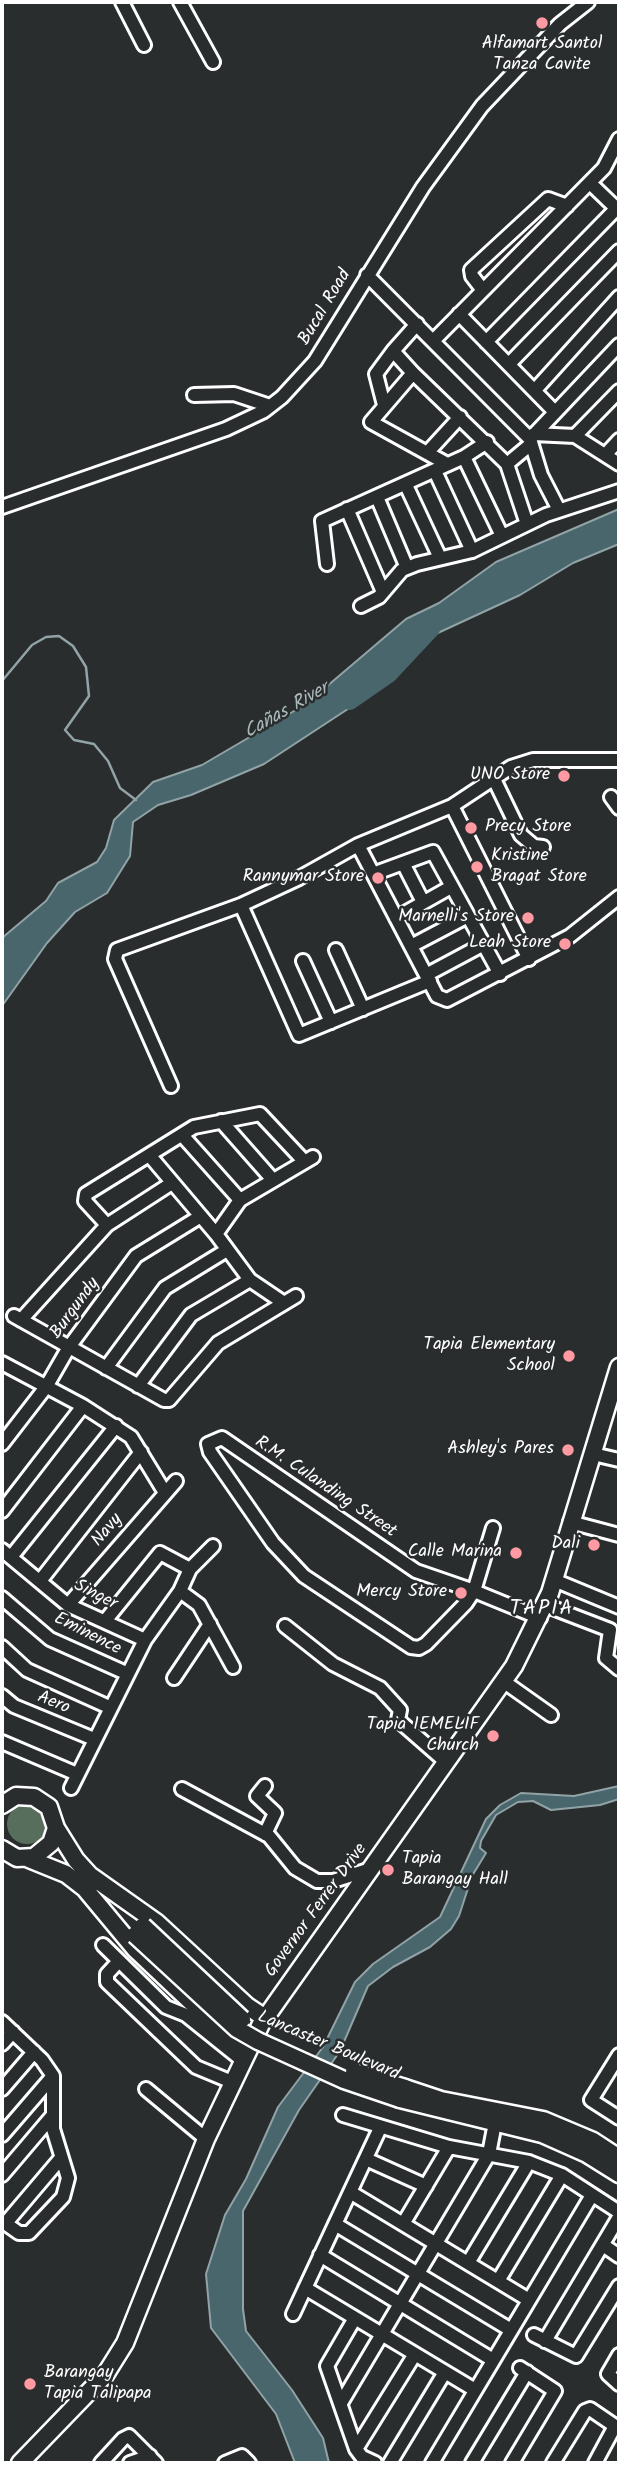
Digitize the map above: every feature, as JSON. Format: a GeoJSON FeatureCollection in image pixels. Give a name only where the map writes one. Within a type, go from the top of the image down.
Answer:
{"type":"FeatureCollection","features":[{"type":"Feature","properties":{"kind":"main road","name":"Governor Ferrer Drive"},"geometry":{"type":"LineString","coordinates":[[20,2463],[105,2375],[125,2343],[206,2139],[245,2054],[265,2018],[503,1681],[542,1611],[554,1580],[619,1367]]}},
{"type":"Feature","properties":{"kind":"main road","name":"Lancaster Boulevard"},"geometry":{"type":"LineString","coordinates":[[6,1797],[28,1796],[44,1803],[52,1812],[56,1828],[86,1880],[237,2029],[258,2042],[344,2080],[403,2094],[566,2143],[619,2174]]}},
{"type":"Feature","properties":{"kind":"main road"},"geometry":{"type":"LineString","coordinates":[[29,1858],[48,1848],[56,1828]]}},
{"type":"Feature","properties":{"kind":"main road","name":"Lancaster Boulevard"},"geometry":{"type":"LineString","coordinates":[[2,1851],[17,1858],[29,1858],[86,1880]]}},
{"type":"Feature","properties":{"kind":"main road"},"geometry":{"type":"LineString","coordinates":[[86,1880],[156,1922],[247,2006],[265,2018]]}},
{"type":"Feature","properties":{"kind":"main road"},"geometry":{"type":"LineString","coordinates":[[86,1880],[135,1949],[245,2054]]}},
{"type":"Feature","properties":{"kind":"main road","name":"Lancaster Boulevard"},"geometry":{"type":"LineString","coordinates":[[403,2094],[543,2120],[593,2141],[619,2158]]}},
{"type":"Feature","properties":{"kind":"street"},"geometry":{"type":"LineString","coordinates":[[121,2],[144,46]]}},
{"type":"Feature","properties":{"kind":"street"},"geometry":{"type":"LineString","coordinates":[[180,2],[213,62]]}},
{"type":"Feature","properties":{"kind":"street","name":"Bucal Road"},"geometry":{"type":"LineString","coordinates":[[2,507],[226,429],[270,406],[315,362],[423,187],[482,106],[583,3]]}},
{"type":"Feature","properties":{"kind":"street"},"geometry":{"type":"LineString","coordinates":[[433,341],[614,159],[619,139]]}},
{"type":"Feature","properties":{"kind":"street"},"geometry":{"type":"LineString","coordinates":[[486,342],[618,210],[590,183]]}},
{"type":"Feature","properties":{"kind":"street"},"geometry":{"type":"LineString","coordinates":[[482,289],[472,276],[471,270],[548,199],[567,206]]}},
{"type":"Feature","properties":{"kind":"street"},"geometry":{"type":"LineString","coordinates":[[509,364],[619,251]]}},
{"type":"Feature","properties":{"kind":"street"},"geometry":{"type":"LineString","coordinates":[[367,275],[532,439],[541,475],[559,510]]}},
{"type":"Feature","properties":{"kind":"street"},"geometry":{"type":"LineString","coordinates":[[534,390],[619,297]]}},
{"type":"Feature","properties":{"kind":"street"},"geometry":{"type":"LineString","coordinates":[[458,314],[554,411]]}},
{"type":"Feature","properties":{"kind":"street"},"geometry":{"type":"LineString","coordinates":[[384,405],[376,374],[417,324]]}},
{"type":"Feature","properties":{"kind":"street"},"geometry":{"type":"LineString","coordinates":[[507,464],[619,345]]}},
{"type":"Feature","properties":{"kind":"street"},"geometry":{"type":"LineString","coordinates":[[393,351],[507,464],[527,524]]}},
{"type":"Feature","properties":{"kind":"street"},"geometry":{"type":"LineString","coordinates":[[413,373],[371,422],[447,464]]}},
{"type":"Feature","properties":{"kind":"street"},"geometry":{"type":"LineString","coordinates":[[575,436],[619,391]]}},
{"type":"Feature","properties":{"kind":"street"},"geometry":{"type":"LineString","coordinates":[[194,395],[234,394],[270,406]]}},
{"type":"Feature","properties":{"kind":"street"},"geometry":{"type":"LineString","coordinates":[[427,453],[460,417]]}},
{"type":"Feature","properties":{"kind":"street"},"geometry":{"type":"LineString","coordinates":[[532,439],[575,436],[619,464]]}},
{"type":"Feature","properties":{"kind":"street"},"geometry":{"type":"LineString","coordinates":[[606,454],[619,440]]}},
{"type":"Feature","properties":{"kind":"street"},"geometry":{"type":"LineString","coordinates":[[327,564],[322,521],[406,485],[464,457],[487,442]]}},
{"type":"Feature","properties":{"kind":"street"},"geometry":{"type":"LineString","coordinates":[[464,457],[502,537]]}},
{"type":"Feature","properties":{"kind":"street"},"geometry":{"type":"LineString","coordinates":[[435,471],[472,551]]}},
{"type":"Feature","properties":{"kind":"street"},"geometry":{"type":"LineString","coordinates":[[406,485],[440,558]]}},
{"type":"Feature","properties":{"kind":"street"},"geometry":{"type":"LineString","coordinates":[[361,606],[383,592],[407,568],[472,551],[559,510],[619,491]]}},
{"type":"Feature","properties":{"kind":"street"},"geometry":{"type":"LineString","coordinates":[[377,497],[407,568]]}},
{"type":"Feature","properties":{"kind":"street"},"geometry":{"type":"LineString","coordinates":[[347,509],[383,592]]}},
{"type":"Feature","properties":{"kind":"street"},"geometry":{"type":"LineString","coordinates":[[171,1086],[115,954],[241,905],[299,878],[358,845],[452,806],[493,777],[533,760],[619,760]]}},
{"type":"Feature","properties":{"kind":"street"},"geometry":{"type":"LineString","coordinates":[[493,777],[521,835],[534,846],[543,847]]}},
{"type":"Feature","properties":{"kind":"street"},"geometry":{"type":"LineString","coordinates":[[611,797],[619,808]]}},
{"type":"Feature","properties":{"kind":"street"},"geometry":{"type":"LineString","coordinates":[[452,806],[529,959]]}},
{"type":"Feature","properties":{"kind":"street"},"geometry":{"type":"LineString","coordinates":[[358,845],[437,996],[447,1000],[570,936],[619,897]]}},
{"type":"Feature","properties":{"kind":"street"},"geometry":{"type":"LineString","coordinates":[[373,874],[433,852],[500,974]]}},
{"type":"Feature","properties":{"kind":"street"},"geometry":{"type":"LineString","coordinates":[[404,863],[424,902]]}},
{"type":"Feature","properties":{"kind":"street"},"geometry":{"type":"LineString","coordinates":[[396,918],[452,887]]}},
{"type":"Feature","properties":{"kind":"street"},"geometry":{"type":"LineString","coordinates":[[241,905],[299,1035],[428,978],[484,944]]}},
{"type":"Feature","properties":{"kind":"street"},"geometry":{"type":"LineString","coordinates":[[411,946],[468,916]]}},
{"type":"Feature","properties":{"kind":"street"},"geometry":{"type":"LineString","coordinates":[[336,950],[363,1009]]}},
{"type":"Feature","properties":{"kind":"street"},"geometry":{"type":"LineString","coordinates":[[303,961],[331,1022]]}},
{"type":"Feature","properties":{"kind":"street"},"geometry":{"type":"LineString","coordinates":[[107,1225],[85,1201],[86,1194],[194,1127],[260,1114],[309,1159],[240,1200],[216,1234]]}},
{"type":"Feature","properties":{"kind":"street"},"geometry":{"type":"LineString","coordinates":[[221,1121],[273,1180]]}},
{"type":"Feature","properties":{"kind":"street"},"geometry":{"type":"LineString","coordinates":[[181,1135],[240,1200]]}},
{"type":"Feature","properties":{"kind":"street"},"geometry":{"type":"LineString","coordinates":[[150,1156],[216,1234],[250,1280],[284,1303]]}},
{"type":"Feature","properties":{"kind":"street"},"geometry":{"type":"LineString","coordinates":[[172,1183],[107,1225],[17,1318],[164,1400],[175,1397],[218,1343],[296,1296]]}},
{"type":"Feature","properties":{"kind":"street","name":"Burgundy"},"geometry":{"type":"LineString","coordinates":[[2,1444],[46,1387],[69,1347],[136,1256],[201,1216]]}},
{"type":"Feature","properties":{"kind":"street"},"geometry":{"type":"LineString","coordinates":[[106,1368],[165,1288],[227,1250]]}},
{"type":"Feature","properties":{"kind":"street"},"geometry":{"type":"LineString","coordinates":[[138,1386],[191,1315],[250,1280]]}},
{"type":"Feature","properties":{"kind":"street"},"geometry":{"type":"LineString","coordinates":[[4,1370],[83,1406],[131,1437],[164,1491]]}},
{"type":"Feature","properties":{"kind":"street"},"geometry":{"type":"LineString","coordinates":[[2,1511],[83,1406]]}},
{"type":"Feature","properties":{"kind":"street"},"geometry":{"type":"LineString","coordinates":[[7,1553],[116,1426]]}},
{"type":"Feature","properties":{"kind":"street","name":"R.M. Culanding Street"},"geometry":{"type":"LineString","coordinates":[[474,1591],[426,1644],[419,1648],[411,1647],[304,1576],[273,1543],[210,1452],[208,1444],[222,1438],[416,1571],[474,1591],[610,1630],[606,1658],[619,1669]]}},
{"type":"Feature","properties":{"kind":"street"},"geometry":{"type":"LineString","coordinates":[[40,1581],[141,1452]]}},
{"type":"Feature","properties":{"kind":"street"},"geometry":{"type":"LineString","coordinates":[[593,1454],[619,1460]]}},
{"type":"Feature","properties":{"kind":"street","name":"Navy"},"geometry":{"type":"LineString","coordinates":[[68,1605],[164,1491],[176,1481]]}},
{"type":"Feature","properties":{"kind":"street"},"geometry":{"type":"LineString","coordinates":[[570,1522],[619,1535]]}},
{"type":"Feature","properties":{"kind":"street"},"geometry":{"type":"LineString","coordinates":[[474,1591],[493,1528]]}},
{"type":"Feature","properties":{"kind":"street"},"geometry":{"type":"LineString","coordinates":[[71,1788],[109,1707],[145,1640],[180,1591],[190,1569],[214,1546]]}},
{"type":"Feature","properties":{"kind":"street","name":"Singer"},"geometry":{"type":"LineString","coordinates":[[7,1553],[68,1605],[145,1640]]}},
{"type":"Feature","properties":{"kind":"street"},"geometry":{"type":"LineString","coordinates":[[105,1621],[160,1553],[190,1569]]}},
{"type":"Feature","properties":{"kind":"street"},"geometry":{"type":"LineString","coordinates":[[554,1580],[619,1607]]}},
{"type":"Feature","properties":{"kind":"street"},"geometry":{"type":"LineString","coordinates":[[180,1591],[199,1605],[233,1667]]}},
{"type":"Feature","properties":{"kind":"street","name":"Eminence"},"geometry":{"type":"LineString","coordinates":[[2,1598],[50,1639],[126,1674]]}},
{"type":"Feature","properties":{"kind":"street"},"geometry":{"type":"LineString","coordinates":[[174,1678],[210,1625]]}},
{"type":"Feature","properties":{"kind":"street"},"geometry":{"type":"LineString","coordinates":[[285,1626],[332,1664],[380,1688],[400,1710],[398,1720],[446,1762]]}},
{"type":"Feature","properties":{"kind":"street"},"geometry":{"type":"LineString","coordinates":[[2,1647],[27,1670],[109,1707]]}},
{"type":"Feature","properties":{"kind":"street"},"geometry":{"type":"LineString","coordinates":[[503,1681],[551,1715]]}},
{"type":"Feature","properties":{"kind":"street","name":"Aero"},"geometry":{"type":"LineString","coordinates":[[2,1696],[14,1706],[94,1739]]}},
{"type":"Feature","properties":{"kind":"street"},"geometry":{"type":"LineString","coordinates":[[2,1742],[77,1774]]}},
{"type":"Feature","properties":{"kind":"street"},"geometry":{"type":"LineString","coordinates":[[265,1786],[257,1796],[275,1813],[265,1834]]}},
{"type":"Feature","properties":{"kind":"street"},"geometry":{"type":"LineString","coordinates":[[182,1789],[265,1834],[277,1844],[295,1868],[317,1881],[333,1881],[372,1869]]}},
{"type":"Feature","properties":{"kind":"street"},"geometry":{"type":"LineString","coordinates":[[103,1945],[166,2007],[186,2015],[245,2054]]}},
{"type":"Feature","properties":{"kind":"street"},"geometry":{"type":"LineString","coordinates":[[118,1961],[107,1974],[107,1982],[196,2067],[232,2082]]}},
{"type":"Feature","properties":{"kind":"street"},"geometry":{"type":"LineString","coordinates":[[2,2022],[34,2052],[53,2076],[53,2129],[68,2178],[63,2197],[29,2233],[19,2233],[4,2222],[61,2158]]}},
{"type":"Feature","properties":{"kind":"street"},"geometry":{"type":"LineString","coordinates":[[2,2044],[13,2032]]}},
{"type":"Feature","properties":{"kind":"street"},"geometry":{"type":"LineString","coordinates":[[2,2088],[34,2052]]}},
{"type":"Feature","properties":{"kind":"street"},"geometry":{"type":"LineString","coordinates":[[617,2062],[591,2100],[619,2118]]}},
{"type":"Feature","properties":{"kind":"street"},"geometry":{"type":"LineString","coordinates":[[2,2135],[53,2076]]}},
{"type":"Feature","properties":{"kind":"street"},"geometry":{"type":"LineString","coordinates":[[146,2089],[206,2139]]}},
{"type":"Feature","properties":{"kind":"street"},"geometry":{"type":"LineString","coordinates":[[2,2175],[53,2115]]}},
{"type":"Feature","properties":{"kind":"street"},"geometry":{"type":"LineString","coordinates":[[343,2115],[449,2147],[528,2162],[562,2175],[619,2214],[603,2245],[540,2338],[576,2356],[619,2286]]}},
{"type":"Feature","properties":{"kind":"street"},"geometry":{"type":"LineString","coordinates":[[341,2403],[488,2154],[495,2123]]}},
{"type":"Feature","properties":{"kind":"street"},"geometry":{"type":"LineString","coordinates":[[293,2314],[380,2128]]}},
{"type":"Feature","properties":{"kind":"street"},"geometry":{"type":"LineString","coordinates":[[403,2224],[449,2147]]}},
{"type":"Feature","properties":{"kind":"street"},"geometry":{"type":"LineString","coordinates":[[366,2159],[426,2186]]}},
{"type":"Feature","properties":{"kind":"street"},"geometry":{"type":"LineString","coordinates":[[468,2263],[528,2162]]}},
{"type":"Feature","properties":{"kind":"street"},"geometry":{"type":"LineString","coordinates":[[498,2281],[562,2175]]}},
{"type":"Feature","properties":{"kind":"street"},"geometry":{"type":"LineString","coordinates":[[350,2192],[529,2300]]}},
{"type":"Feature","properties":{"kind":"street"},"geometry":{"type":"LineString","coordinates":[[432,2463],[592,2195]]}},
{"type":"Feature","properties":{"kind":"street"},"geometry":{"type":"LineString","coordinates":[[335,2224],[511,2330]]}},
{"type":"Feature","properties":{"kind":"street"},"geometry":{"type":"LineString","coordinates":[[603,2245],[619,2256]]}},
{"type":"Feature","properties":{"kind":"street"},"geometry":{"type":"LineString","coordinates":[[320,2255],[494,2360]]}},
{"type":"Feature","properties":{"kind":"street"},"geometry":{"type":"LineString","coordinates":[[305,2288],[475,2390]]}},
{"type":"Feature","properties":{"kind":"street"},"geometry":{"type":"LineString","coordinates":[[355,2318],[327,2366],[356,2449],[362,2458],[375,2463]]}},
{"type":"Feature","properties":{"kind":"street"},"geometry":{"type":"LineString","coordinates":[[356,2449],[415,2354]]}},
{"type":"Feature","properties":{"kind":"street"},"geometry":{"type":"LineString","coordinates":[[619,2355],[608,2374],[619,2384]]}},
{"type":"Feature","properties":{"kind":"street"},"geometry":{"type":"LineString","coordinates":[[472,2463],[523,2370],[555,2390],[512,2463]]}},
{"type":"Feature","properties":{"kind":"street"},"geometry":{"type":"LineString","coordinates":[[390,2463],[445,2372]]}},
{"type":"Feature","properties":{"kind":"street"},"geometry":{"type":"LineString","coordinates":[[553,2463],[585,2411],[590,2409],[615,2426],[595,2463]]}},
{"type":"Feature","properties":{"kind":"street"},"geometry":{"type":"LineString","coordinates":[[102,2463],[123,2439],[129,2436],[153,2459]]}},
{"type":"Feature","properties":{"kind":"street"},"geometry":{"type":"LineString","coordinates":[[225,2463],[242,2456],[249,2463]]}},
{"type":"Feature","properties":{"kind":"street"},"geometry":{"type":"LineString","coordinates":[[130,2463],[153,2459]]}},
{"type":"Feature","properties":{"kind":"green space"},"geometry":{"type":"Polygon","coordinates":[[[27,1804],[41,1810],[47,1824],[41,1838],[27,1844],[13,1838],[7,1824],[13,1810],[27,1804]]]}},
{"type":"Feature","properties":{"kind":"water"},"geometry":{"type":"Polygon","coordinates":[[[619,509],[619,544],[573,563],[520,595],[414,644],[354,705],[264,764],[191,795],[158,805],[133,822],[130,856],[107,893],[75,912],[47,943],[2,1006],[2,938],[46,901],[58,883],[97,862],[106,848],[114,820],[153,782],[202,765],[306,704],[406,619],[439,603],[496,562],[619,509]]]}},
{"type":"Feature","properties":{"kind":"water"},"geometry":{"type":"Polygon","coordinates":[[[619,1786],[619,1799],[600,1805],[551,1810],[533,1801],[518,1802],[496,1815],[481,1841],[480,1848],[486,1853],[472,1876],[459,1916],[451,1929],[430,1947],[393,1967],[368,1986],[340,2051],[299,2110],[243,2211],[243,2309],[246,2331],[292,2390],[323,2438],[329,2463],[295,2463],[276,2414],[211,2328],[206,2274],[225,2215],[246,2179],[278,2107],[323,2047],[355,1982],[373,1964],[440,1917],[486,1819],[500,1805],[521,1793],[574,1796],[619,1786]]]}},
{"type":"Feature","properties":{"kind":"waterway","name":"Cañas River"},"geometry":{"type":"LineString","coordinates":[[350,702],[389,675],[432,629]]}},
{"type":"Feature","properties":{"kind":"waterway"},"geometry":{"type":"LineString","coordinates":[[2,681],[32,645],[46,637],[59,636],[73,646],[86,667],[89,696],[65,730],[74,740],[94,744],[108,761],[120,788],[136,800]]}},
{"type":"Feature","properties":{"kind":"place","name":"Alfamart Santol Tanza Cavite"},"geometry":{"type":"Point","coordinates":[542,23]}},
{"type":"Feature","properties":{"kind":"place","name":"UNO Store"},"geometry":{"type":"Point","coordinates":[564,776]}},
{"type":"Feature","properties":{"kind":"place","name":"Precy Store"},"geometry":{"type":"Point","coordinates":[471,828]}},
{"type":"Feature","properties":{"kind":"place","name":"Kristine Bragat Store"},"geometry":{"type":"Point","coordinates":[477,867]}},
{"type":"Feature","properties":{"kind":"place","name":"Rannymar Store"},"geometry":{"type":"Point","coordinates":[378,878]}},
{"type":"Feature","properties":{"kind":"place","name":"Marnelli's Store"},"geometry":{"type":"Point","coordinates":[528,918]}},
{"type":"Feature","properties":{"kind":"place","name":"Leah Store"},"geometry":{"type":"Point","coordinates":[565,944]}},
{"type":"Feature","properties":{"kind":"place","name":"Tapia Elementary School"},"geometry":{"type":"Point","coordinates":[569,1356]}},
{"type":"Feature","properties":{"kind":"place","name":"Ashley's Pares"},"geometry":{"type":"Point","coordinates":[568,1450]}},
{"type":"Feature","properties":{"kind":"place","name":"Dali"},"geometry":{"type":"Point","coordinates":[594,1545]}},
{"type":"Feature","properties":{"kind":"place","name":"Calle Marina"},"geometry":{"type":"Point","coordinates":[516,1553]}},
{"type":"Feature","properties":{"kind":"place","name":"Mercy Store"},"geometry":{"type":"Point","coordinates":[461,1593]}},
{"type":"Feature","properties":{"kind":"place","name":"Tapia IEMELIF Church"},"geometry":{"type":"Point","coordinates":[493,1736]}},
{"type":"Feature","properties":{"kind":"place","name":"Tapia Barangay Hall"},"geometry":{"type":"Point","coordinates":[388,1870]}},
{"type":"Feature","properties":{"kind":"place","name":"Barangay Tapia Talipapa"},"geometry":{"type":"Point","coordinates":[30,2384]}},
{"type":"Feature","properties":{"kind":"district","name":"TAPIA"},"geometry":{"type":"Point","coordinates":[542,1610]}}]}
